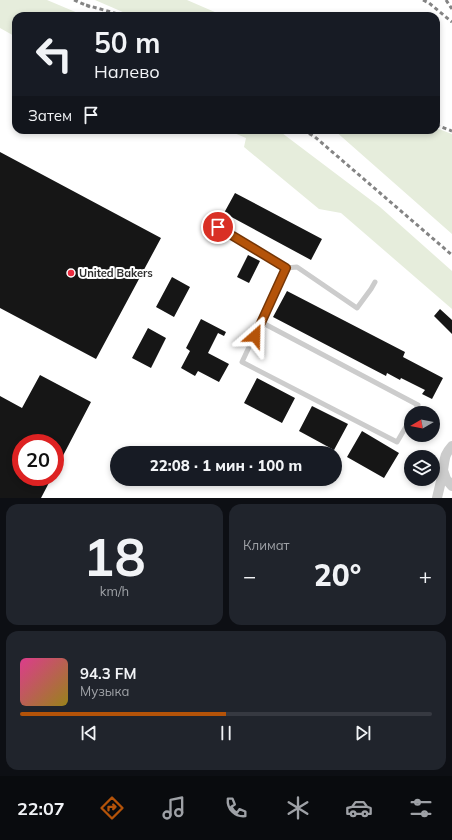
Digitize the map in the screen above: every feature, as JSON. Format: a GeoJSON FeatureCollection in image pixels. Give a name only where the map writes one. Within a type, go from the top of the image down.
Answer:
{"type":"FeatureCollection","features":[{"type":"Feature","properties":{"kind":"street"},"geometry":{"type":"LineString","coordinates":[[437,498],[444,460],[447,451],[452,446]]}},
{"type":"Feature","properties":{"kind":"street"},"geometry":{"type":"LineString","coordinates":[[443,470],[446,479],[452,486]]}},
{"type":"Feature","properties":{"kind":"lane"},"geometry":{"type":"LineString","coordinates":[[218,227],[286,268],[297,267],[356,308],[375,282]]}},
{"type":"Feature","properties":{"kind":"lane"},"geometry":{"type":"LineString","coordinates":[[286,268],[242,362],[397,442],[404,430]]}},
{"type":"Feature","properties":{"kind":"lane"},"geometry":{"type":"LineString","coordinates":[[261,322],[418,406]]}},
{"type":"Feature","properties":{"kind":"green space"},"geometry":{"type":"Polygon","coordinates":[[[0,0],[47,0],[76,12],[12,12],[12,35],[0,28],[0,0]]]}},
{"type":"Feature","properties":{"kind":"green space"},"geometry":{"type":"Polygon","coordinates":[[[95,0],[187,0],[215,12],[123,12],[95,0]]]}},
{"type":"Feature","properties":{"kind":"green space"},"geometry":{"type":"Polygon","coordinates":[[[440,130],[452,134],[452,234],[339,134],[440,134],[440,130]]]}},
{"type":"Feature","properties":{"kind":"green space"},"geometry":{"type":"Polygon","coordinates":[[[236,134],[283,134],[380,207],[452,271],[452,309],[341,213],[319,209],[244,147],[246,138],[236,134]]]}},
{"type":"Feature","properties":{"kind":"building","name":"United Bakers"},"geometry":{"type":"Polygon","coordinates":[[[0,152],[161,238],[96,359],[0,308],[0,152]]]}},
{"type":"Feature","properties":{"kind":"building"},"geometry":{"type":"Polygon","coordinates":[[[235,193],[322,239],[311,260],[224,213],[235,193]]]}},
{"type":"Feature","properties":{"kind":"building"},"geometry":{"type":"Polygon","coordinates":[[[248,255],[260,261],[249,283],[237,277],[248,255]]]}},
{"type":"Feature","properties":{"kind":"building"},"geometry":{"type":"Polygon","coordinates":[[[172,277],[190,287],[174,317],[156,307],[172,277]]]}},
{"type":"Feature","properties":{"kind":"building"},"geometry":{"type":"Polygon","coordinates":[[[287,291],[405,352],[403,357],[443,378],[432,399],[422,394],[425,390],[401,378],[400,380],[387,373],[386,376],[273,317],[287,291]]]}},
{"type":"Feature","properties":{"kind":"building"},"geometry":{"type":"Polygon","coordinates":[[[440,309],[452,320],[452,334],[434,316],[440,309]]]}},
{"type":"Feature","properties":{"kind":"building"},"geometry":{"type":"Polygon","coordinates":[[[201,319],[226,332],[224,336],[218,333],[208,353],[229,364],[219,382],[198,371],[195,376],[181,368],[190,351],[186,348],[201,319]]]}},
{"type":"Feature","properties":{"kind":"building"},"geometry":{"type":"Polygon","coordinates":[[[148,328],[166,338],[151,368],[132,358],[148,328]]]}},
{"type":"Feature","properties":{"kind":"building"},"geometry":{"type":"Polygon","coordinates":[[[40,375],[91,402],[64,454],[64,434],[12,434],[12,486],[47,486],[41,498],[0,498],[0,396],[22,408],[40,375]]]}},
{"type":"Feature","properties":{"kind":"building"},"geometry":{"type":"Polygon","coordinates":[[[257,378],[295,398],[282,423],[244,403],[257,378]]]}},
{"type":"Feature","properties":{"kind":"building"},"geometry":{"type":"Polygon","coordinates":[[[312,406],[348,424],[336,446],[327,446],[299,431],[312,406]]]}},
{"type":"Feature","properties":{"kind":"building"},"geometry":{"type":"Polygon","coordinates":[[[362,431],[399,453],[384,478],[347,457],[362,431]]]}},
{"type":"Feature","properties":{"kind":"railway"},"geometry":{"type":"LineString","coordinates":[[74,0],[90,7]]}},
{"type":"Feature","properties":{"kind":"railway"},"geometry":{"type":"LineString","coordinates":[[423,0],[440,12]]}},
{"type":"Feature","properties":{"kind":"railway"},"geometry":{"type":"LineString","coordinates":[[446,0],[452,9]]}},
{"type":"Feature","properties":{"kind":"railway"},"geometry":{"type":"LineString","coordinates":[[86,5],[111,12]]}},
{"type":"Feature","properties":{"kind":"railway"},"geometry":{"type":"LineString","coordinates":[[440,12],[452,22]]}},
{"type":"Feature","properties":{"kind":"railway"},"geometry":{"type":"LineString","coordinates":[[440,126],[452,131]]}},
{"type":"Feature","properties":{"kind":"railway"},"geometry":{"type":"LineString","coordinates":[[310,134],[452,255]]}},
{"type":"Feature","properties":{"kind":"place","name":"United Bakers"},"geometry":{"type":"Point","coordinates":[71,273]}},
{"type":"Feature","properties":{"kind":"route"},"geometry":{"type":"LineString","coordinates":[[218,227],[286,268],[255,336]]}}]}
